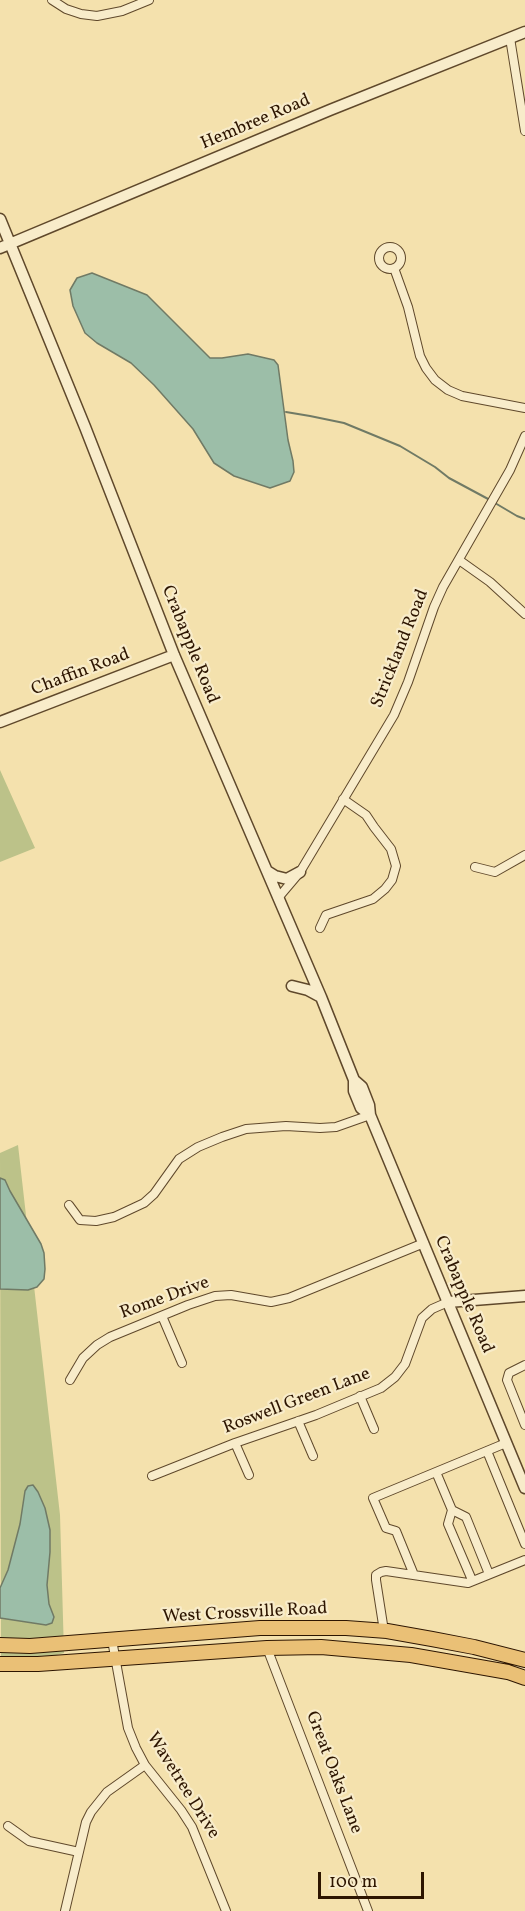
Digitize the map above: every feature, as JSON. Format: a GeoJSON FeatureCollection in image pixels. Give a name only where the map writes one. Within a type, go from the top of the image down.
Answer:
{"type":"FeatureCollection","features":[{"type":"Feature","properties":{"kind":"main road","name":"West Crossville Road"},"geometry":{"type":"LineString","coordinates":[[0,1645],[30,1646],[260,1628],[346,1628],[384,1631],[474,1647],[525,1660]]}},
{"type":"Feature","properties":{"kind":"main road","name":"West Crossville Road"},"geometry":{"type":"LineString","coordinates":[[0,1664],[38,1664],[267,1648],[321,1647],[411,1655],[508,1672],[525,1678]]}},
{"type":"Feature","properties":{"kind":"street"},"geometry":{"type":"LineString","coordinates":[[52,0],[74,12],[97,16],[116,13],[149,0]]}},
{"type":"Feature","properties":{"kind":"street","name":"Hembree Road"},"geometry":{"type":"LineString","coordinates":[[5,246],[330,110],[525,32]]}},
{"type":"Feature","properties":{"kind":"street"},"geometry":{"type":"LineString","coordinates":[[510,38],[525,131]]}},
{"type":"Feature","properties":{"kind":"street","name":"Crabapple Road"},"geometry":{"type":"LineString","coordinates":[[0,219],[5,246],[89,436],[181,672],[321,997],[354,1080],[354,1091],[361,1108],[370,1115],[525,1488]]}},
{"type":"Feature","properties":{"kind":"street"},"geometry":{"type":"LineString","coordinates":[[394,268],[408,307],[420,356],[435,380],[448,390],[462,396],[525,408]]}},
{"type":"Feature","properties":{"kind":"street","name":"Strickland Road"},"geometry":{"type":"LineString","coordinates":[[278,898],[300,872],[394,715],[434,607],[524,442]]}},
{"type":"Feature","properties":{"kind":"street"},"geometry":{"type":"LineString","coordinates":[[459,560],[490,582],[525,614]]}},
{"type":"Feature","properties":{"kind":"street","name":"Chaffin Road"},"geometry":{"type":"LineString","coordinates":[[0,722],[174,655]]}},
{"type":"Feature","properties":{"kind":"street"},"geometry":{"type":"LineString","coordinates":[[156,661],[171,665],[181,672]]}},
{"type":"Feature","properties":{"kind":"street"},"geometry":{"type":"LineString","coordinates":[[320,928],[327,915],[373,898],[385,889],[392,880],[396,866],[391,849],[366,815],[343,799]]}},
{"type":"Feature","properties":{"kind":"street"},"geometry":{"type":"LineString","coordinates":[[475,867],[495,872],[525,855]]}},
{"type":"Feature","properties":{"kind":"street"},"geometry":{"type":"LineString","coordinates":[[267,871],[287,879],[300,872]]}},
{"type":"Feature","properties":{"kind":"street"},"geometry":{"type":"LineString","coordinates":[[292,986],[308,990],[321,997]]}},
{"type":"Feature","properties":{"kind":"street"},"geometry":{"type":"LineString","coordinates":[[69,1205],[80,1220],[96,1221],[114,1217],[149,1199],[179,1159],[198,1147],[222,1137],[246,1129],[286,1126],[336,1127],[370,1115]]}},
{"type":"Feature","properties":{"kind":"street","name":"Rome Drive"},"geometry":{"type":"LineString","coordinates":[[70,1380],[83,1358],[97,1345],[110,1337],[162,1316],[215,1296],[231,1295],[271,1302],[289,1298],[424,1243]]}},
{"type":"Feature","properties":{"kind":"street"},"geometry":{"type":"LineString","coordinates":[[448,1302],[525,1296]]}},
{"type":"Feature","properties":{"kind":"street","name":"Roswell Green Lane"},"geometry":{"type":"LineString","coordinates":[[152,1476],[381,1388],[395,1377],[405,1364],[422,1318],[432,1309],[448,1302]]}},
{"type":"Feature","properties":{"kind":"street"},"geometry":{"type":"LineString","coordinates":[[162,1316],[182,1364]]}},
{"type":"Feature","properties":{"kind":"street"},"geometry":{"type":"LineString","coordinates":[[525,1365],[509,1373],[507,1380],[522,1411],[525,1425]]}},
{"type":"Feature","properties":{"kind":"street"},"geometry":{"type":"LineString","coordinates":[[360,1396],[374,1429]]}},
{"type":"Feature","properties":{"kind":"street"},"geometry":{"type":"LineString","coordinates":[[298,1421],[313,1456]]}},
{"type":"Feature","properties":{"kind":"street"},"geometry":{"type":"LineString","coordinates":[[235,1443],[249,1475]]}},
{"type":"Feature","properties":{"kind":"street"},"geometry":{"type":"LineString","coordinates":[[414,1575],[396,1531],[386,1528],[372,1498],[506,1443]]}},
{"type":"Feature","properties":{"kind":"street"},"geometry":{"type":"LineString","coordinates":[[487,1451],[525,1544]]}},
{"type":"Feature","properties":{"kind":"street"},"geometry":{"type":"LineString","coordinates":[[436,1472],[452,1510],[448,1524],[472,1580]]}},
{"type":"Feature","properties":{"kind":"street"},"geometry":{"type":"LineString","coordinates":[[452,1510],[466,1517],[489,1574]]}},
{"type":"Feature","properties":{"kind":"street"},"geometry":{"type":"LineString","coordinates":[[384,1631],[376,1575],[386,1571],[468,1583],[525,1560]]}},
{"type":"Feature","properties":{"kind":"street","name":"Wavetree Drive"},"geometry":{"type":"LineString","coordinates":[[112,1640],[128,1728],[136,1748],[145,1765],[192,1827],[226,1911]]}},
{"type":"Feature","properties":{"kind":"street","name":"Great Oaks Lane"},"geometry":{"type":"LineString","coordinates":[[267,1648],[368,1911]]}},
{"type":"Feature","properties":{"kind":"street"},"geometry":{"type":"LineString","coordinates":[[65,1911],[86,1822],[96,1804],[107,1792],[145,1765]]}},
{"type":"Feature","properties":{"kind":"street"},"geometry":{"type":"LineString","coordinates":[[8,1826],[29,1841],[79,1852]]}},
{"type":"Feature","properties":{"kind":"green space"},"geometry":{"type":"Polygon","coordinates":[[[0,770],[35,848],[0,862],[0,770]]]}},
{"type":"Feature","properties":{"kind":"green space"},"geometry":{"type":"Polygon","coordinates":[[[18,1145],[60,1515],[64,1653],[1,1670],[0,1153],[18,1145]]]}},
{"type":"Feature","properties":{"kind":"shaded area"},"geometry":{"type":"Polygon","coordinates":[[[92,273],[147,295],[210,358],[248,354],[274,360],[278,365],[293,461],[294,472],[290,481],[270,488],[234,476],[214,463],[193,429],[154,385],[131,363],[97,343],[85,333],[73,306],[70,290],[77,278],[92,273]]]}},
{"type":"Feature","properties":{"kind":"shaded area"},"geometry":{"type":"Polygon","coordinates":[[[0,1178],[5,1180],[44,1253],[44,1279],[37,1287],[28,1290],[0,1289],[0,1178]]]}},
{"type":"Feature","properties":{"kind":"shaded area"},"geometry":{"type":"Polygon","coordinates":[[[33,1485],[45,1508],[50,1530],[47,1585],[49,1604],[54,1617],[52,1623],[46,1625],[0,1618],[0,1588],[8,1570],[20,1524],[25,1491],[28,1486],[33,1485]]]}},
{"type":"Feature","properties":{"kind":"waterway"},"geometry":{"type":"LineString","coordinates":[[286,412],[344,423],[400,446],[449,478],[490,500]]}},
{"type":"Feature","properties":{"kind":"waterway"},"geometry":{"type":"LineString","coordinates":[[495,503],[525,519]]}}]}
